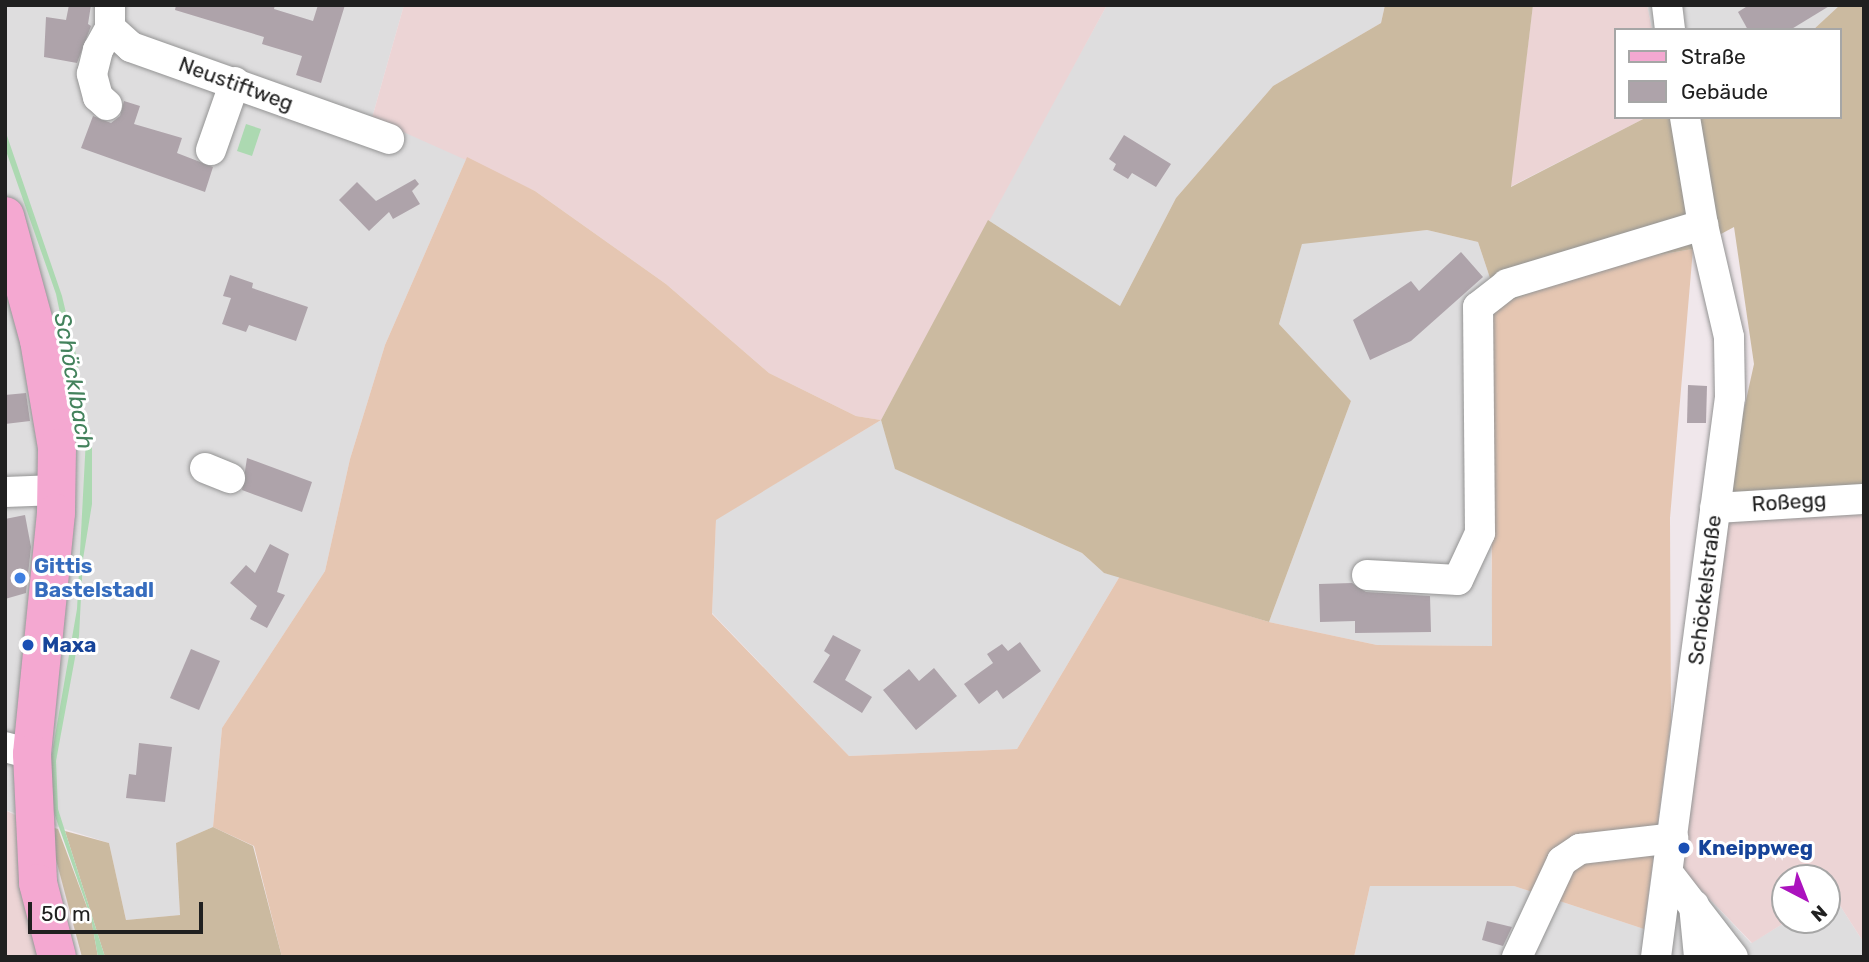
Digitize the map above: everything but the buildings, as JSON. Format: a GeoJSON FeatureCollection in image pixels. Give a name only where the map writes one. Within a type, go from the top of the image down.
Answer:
{"type":"FeatureCollection","features":[{"type":"Feature","properties":{"kind":"main road"},"geometry":{"type":"LineString","coordinates":[[5,216],[49,387],[57,490],[19,751],[38,883],[57,957]]}},
{"type":"Feature","properties":{"kind":"street"},"geometry":{"type":"LineString","coordinates":[[1667,5],[1670,28]]}},
{"type":"Feature","properties":{"kind":"street"},"geometry":{"type":"LineString","coordinates":[[107,105],[98,96],[92,74],[97,50],[110,17]]}},
{"type":"Feature","properties":{"kind":"street","name":"Neustiftweg"},"geometry":{"type":"LineString","coordinates":[[110,17],[131,47],[389,139]]}},
{"type":"Feature","properties":{"kind":"street"},"geometry":{"type":"LineString","coordinates":[[211,150],[235,82]]}},
{"type":"Feature","properties":{"kind":"street","name":"Schöckelstraße"},"geometry":{"type":"LineString","coordinates":[[1656,957],[1730,397],[1729,337],[1703,225],[1685,119]]}},
{"type":"Feature","properties":{"kind":"street"},"geometry":{"type":"LineString","coordinates":[[1367,575],[1458,580],[1480,533],[1478,307],[1507,284],[1703,225]]}},
{"type":"Feature","properties":{"kind":"street"},"geometry":{"type":"LineString","coordinates":[[5,492],[57,490]]}},
{"type":"Feature","properties":{"kind":"street","name":"Roßegg"},"geometry":{"type":"LineString","coordinates":[[1715,508],[1864,499]]}},
{"type":"Feature","properties":{"kind":"street"},"geometry":{"type":"LineString","coordinates":[[1517,957],[1562,861],[1580,849],[1672,838]]}},
{"type":"Feature","properties":{"kind":"street"},"geometry":{"type":"LineString","coordinates":[[1668,873],[1733,957]]}},
{"type":"Feature","properties":{"kind":"street"},"geometry":{"type":"LineString","coordinates":[[1694,905],[1699,957]]}},
{"type":"Feature","properties":{"kind":"shaded area"},"geometry":{"type":"Polygon","coordinates":[[[5,5],[404,5],[372,118],[467,157],[385,345],[350,459],[325,571],[222,728],[213,827],[176,843],[180,915],[126,920],[109,843],[5,810],[5,5]]]}},
{"type":"Feature","properties":{"kind":"shaded area"},"geometry":{"type":"Polygon","coordinates":[[[404,5],[1107,5],[881,420],[856,416],[769,373],[666,284],[535,191],[372,118],[404,5]]]}},
{"type":"Feature","properties":{"kind":"shaded area"},"geometry":{"type":"Polygon","coordinates":[[[1107,5],[1385,5],[1381,23],[1273,86],[1176,198],[1120,306],[988,220],[1107,5]]]}},
{"type":"Feature","properties":{"kind":"shaded area"},"geometry":{"type":"Polygon","coordinates":[[[1385,5],[1533,5],[1511,187],[1643,119],[1841,119],[1841,28],[1815,28],[1840,5],[1864,5],[1864,507],[1720,518],[1754,364],[1734,227],[1693,249],[1609,263],[1499,305],[1478,242],[1427,230],[1302,244],[1279,324],[1351,401],[1269,622],[1104,573],[1082,553],[895,469],[881,420],[988,220],[1120,306],[1176,198],[1273,86],[1381,23],[1385,5]]]}},
{"type":"Feature","properties":{"kind":"shaded area"},"geometry":{"type":"Polygon","coordinates":[[[1533,5],[1647,5],[1652,28],[1614,28],[1614,119],[1643,119],[1510,187],[1533,5]]]}},
{"type":"Feature","properties":{"kind":"shaded area"},"geometry":{"type":"Polygon","coordinates":[[[1647,5],[1840,5],[1815,28],[1652,28],[1647,5]]]}},
{"type":"Feature","properties":{"kind":"shaded area"},"geometry":{"type":"Polygon","coordinates":[[[246,124],[261,129],[252,156],[237,151],[246,124]]]}},
{"type":"Feature","properties":{"kind":"shaded area","name":"Schöcklbach"},"geometry":{"type":"Polygon","coordinates":[[[5,130],[62,296],[78,363],[79,400],[92,438],[92,504],[83,559],[79,636],[56,761],[58,809],[105,957],[98,957],[91,918],[53,810],[51,759],[77,609],[86,438],[56,294],[5,148],[5,130]]]}},
{"type":"Feature","properties":{"kind":"shaded area"},"geometry":{"type":"Polygon","coordinates":[[[467,157],[535,191],[666,284],[769,373],[856,416],[881,420],[716,520],[712,614],[849,756],[1017,749],[1120,576],[1269,622],[1377,645],[1492,646],[1491,320],[1499,305],[1609,263],[1693,249],[1670,518],[1671,722],[1644,929],[1514,886],[1370,886],[1354,957],[282,957],[254,846],[213,827],[222,728],[325,571],[350,459],[385,345],[467,157]]]}},
{"type":"Feature","properties":{"kind":"shaded area"},"geometry":{"type":"Polygon","coordinates":[[[1427,230],[1478,242],[1499,305],[1489,439],[1493,646],[1377,645],[1269,622],[1351,401],[1279,324],[1302,243],[1427,230]]]}},
{"type":"Feature","properties":{"kind":"shaded area"},"geometry":{"type":"Polygon","coordinates":[[[881,420],[896,469],[1082,553],[1104,573],[1120,576],[1017,749],[849,756],[712,613],[716,519],[881,420]]]}},
{"type":"Feature","properties":{"kind":"shaded area"},"geometry":{"type":"Polygon","coordinates":[[[1864,507],[1864,943],[1841,907],[1841,864],[1771,864],[1771,931],[1752,943],[1682,870],[1720,518],[1864,507]]]}},
{"type":"Feature","properties":{"kind":"shaded area"},"geometry":{"type":"Polygon","coordinates":[[[5,810],[17,816],[28,921],[42,957],[5,957],[5,810]]]}},
{"type":"Feature","properties":{"kind":"shaded area"},"geometry":{"type":"Polygon","coordinates":[[[47,826],[58,829],[91,918],[98,957],[82,957],[47,826]]]}},
{"type":"Feature","properties":{"kind":"shaded area"},"geometry":{"type":"Polygon","coordinates":[[[213,827],[253,846],[282,957],[105,957],[65,831],[109,843],[126,920],[180,915],[176,843],[213,827]]]}},
{"type":"Feature","properties":{"kind":"shaded area"},"geometry":{"type":"Polygon","coordinates":[[[1682,870],[1751,943],[1771,931],[1771,934],[1841,934],[1841,907],[1864,943],[1864,957],[1354,957],[1370,886],[1514,886],[1644,929],[1682,870]]]}},
{"type":"Feature","properties":{"kind":"place","name":"Gittis Bastelstadl"},"geometry":{"type":"Point","coordinates":[20,578]}},
{"type":"Feature","properties":{"kind":"place","name":"Maxa"},"geometry":{"type":"Point","coordinates":[28,645]}},
{"type":"Feature","properties":{"kind":"place","name":"Kneippweg"},"geometry":{"type":"Point","coordinates":[1684,848]}}]}
